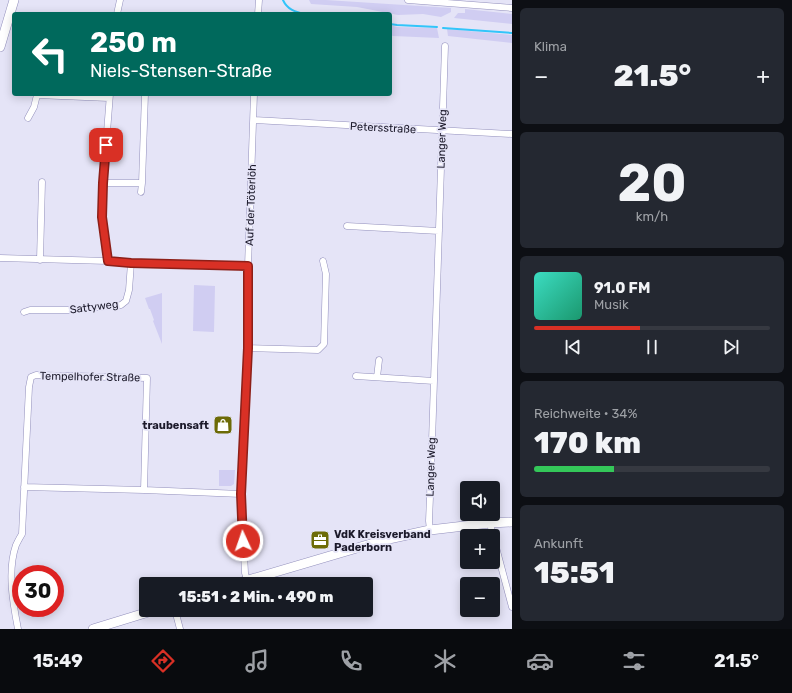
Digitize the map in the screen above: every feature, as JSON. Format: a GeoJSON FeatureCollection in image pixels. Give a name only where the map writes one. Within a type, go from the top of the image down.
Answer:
{"type":"FeatureCollection","features":[{"type":"Feature","properties":{"kind":"main road"},"geometry":{"type":"LineString","coordinates":[[0,47],[14,0]]}},
{"type":"Feature","properties":{"kind":"main road"},"geometry":{"type":"LineString","coordinates":[[257,577],[378,542],[430,530],[512,522]]}},
{"type":"Feature","properties":{"kind":"main road"},"geometry":{"type":"LineString","coordinates":[[93,629],[139,615]]}},
{"type":"Feature","properties":{"kind":"street"},"geometry":{"type":"LineString","coordinates":[[117,12],[120,0]]}},
{"type":"Feature","properties":{"kind":"street"},"geometry":{"type":"LineString","coordinates":[[258,12],[259,0]]}},
{"type":"Feature","properties":{"kind":"street"},"geometry":{"type":"LineString","coordinates":[[408,0],[492,3],[512,8]]}},
{"type":"Feature","properties":{"kind":"street","name":"Langer Weg"},"geometry":{"type":"LineString","coordinates":[[430,530],[429,521],[445,46]]}},
{"type":"Feature","properties":{"kind":"street"},"geometry":{"type":"LineString","coordinates":[[28,118],[34,107],[37,96]]}},
{"type":"Feature","properties":{"kind":"street"},"geometry":{"type":"LineString","coordinates":[[108,261],[102,217],[109,96]]}},
{"type":"Feature","properties":{"kind":"street"},"geometry":{"type":"LineString","coordinates":[[141,192],[145,96]]}},
{"type":"Feature","properties":{"kind":"street","name":"Auf der Töterlöh"},"geometry":{"type":"LineString","coordinates":[[246,577],[241,494],[248,348],[248,266],[254,96]]}},
{"type":"Feature","properties":{"kind":"street","name":"Petersstraße"},"geometry":{"type":"LineString","coordinates":[[254,120],[512,134]]}},
{"type":"Feature","properties":{"kind":"street"},"geometry":{"type":"LineString","coordinates":[[40,260],[42,182]]}},
{"type":"Feature","properties":{"kind":"street"},"geometry":{"type":"LineString","coordinates":[[103,183],[142,183]]}},
{"type":"Feature","properties":{"kind":"street"},"geometry":{"type":"LineString","coordinates":[[347,226],[439,231]]}},
{"type":"Feature","properties":{"kind":"street"},"geometry":{"type":"LineString","coordinates":[[0,258],[248,266]]}},
{"type":"Feature","properties":{"kind":"street"},"geometry":{"type":"LineString","coordinates":[[248,348],[318,350],[324,344],[326,274],[323,261]]}},
{"type":"Feature","properties":{"kind":"street","name":"Sattyweg"},"geometry":{"type":"LineString","coordinates":[[24,312],[30,310],[68,310],[121,305],[126,301],[129,290],[131,263]]}},
{"type":"Feature","properties":{"kind":"street"},"geometry":{"type":"LineString","coordinates":[[377,377],[378,360]]}},
{"type":"Feature","properties":{"kind":"street"},"geometry":{"type":"LineString","coordinates":[[356,376],[434,381]]}},
{"type":"Feature","properties":{"kind":"street","name":"Tempelhofer Straße"},"geometry":{"type":"LineString","coordinates":[[18,629],[13,604],[12,566],[16,545],[22,534],[28,387],[31,377],[147,378],[144,490]]}},
{"type":"Feature","properties":{"kind":"street"},"geometry":{"type":"LineString","coordinates":[[24,487],[241,494]]}},
{"type":"Feature","properties":{"kind":"street"},"geometry":{"type":"LineString","coordinates":[[490,523],[491,529]]}},
{"type":"Feature","properties":{"kind":"street"},"geometry":{"type":"LineString","coordinates":[[500,562],[512,607]]}},
{"type":"Feature","properties":{"kind":"street"},"geometry":{"type":"LineString","coordinates":[[177,617],[180,629]]}},
{"type":"Feature","properties":{"kind":"shaded area"},"geometry":{"type":"Polygon","coordinates":[[[309,0],[326,0],[451,8],[451,12],[441,17],[423,14],[398,15],[392,14],[392,12],[383,12],[357,7],[311,4],[309,0]]]}},
{"type":"Feature","properties":{"kind":"shaded area"},"geometry":{"type":"Polygon","coordinates":[[[465,9],[512,14],[512,24],[454,18],[458,13],[465,13],[465,9]]]}},
{"type":"Feature","properties":{"kind":"shaded area"},"geometry":{"type":"Polygon","coordinates":[[[392,26],[437,28],[439,38],[393,36],[392,26]]]}},
{"type":"Feature","properties":{"kind":"shaded area"},"geometry":{"type":"Polygon","coordinates":[[[447,29],[512,35],[512,43],[448,36],[447,29]]]}},
{"type":"Feature","properties":{"kind":"shaded area"},"geometry":{"type":"Polygon","coordinates":[[[194,285],[215,286],[214,332],[193,331],[194,285]]]}},
{"type":"Feature","properties":{"kind":"shaded area"},"geometry":{"type":"Polygon","coordinates":[[[162,293],[162,344],[145,298],[162,293]]]}},
{"type":"Feature","properties":{"kind":"shaded area"},"geometry":{"type":"Polygon","coordinates":[[[219,470],[235,470],[234,484],[231,486],[219,486],[219,470]]]}},
{"type":"Feature","properties":{"kind":"waterway"},"geometry":{"type":"LineString","coordinates":[[283,0],[287,6],[297,12]]}},
{"type":"Feature","properties":{"kind":"waterway"},"geometry":{"type":"LineString","coordinates":[[392,24],[437,27]]}},
{"type":"Feature","properties":{"kind":"waterway"},"geometry":{"type":"LineString","coordinates":[[443,28],[512,33]]}},
{"type":"Feature","properties":{"kind":"place","name":"traubensaft"},"geometry":{"type":"Point","coordinates":[223,425]}},
{"type":"Feature","properties":{"kind":"place","name":"VdK Kreisverband Paderborn"},"geometry":{"type":"Point","coordinates":[320,540]}},
{"type":"Feature","properties":{"kind":"route"},"geometry":{"type":"LineString","coordinates":[[106,145],[102,217],[108,261],[248,266],[248,348],[241,494],[243,541]]}}]}
